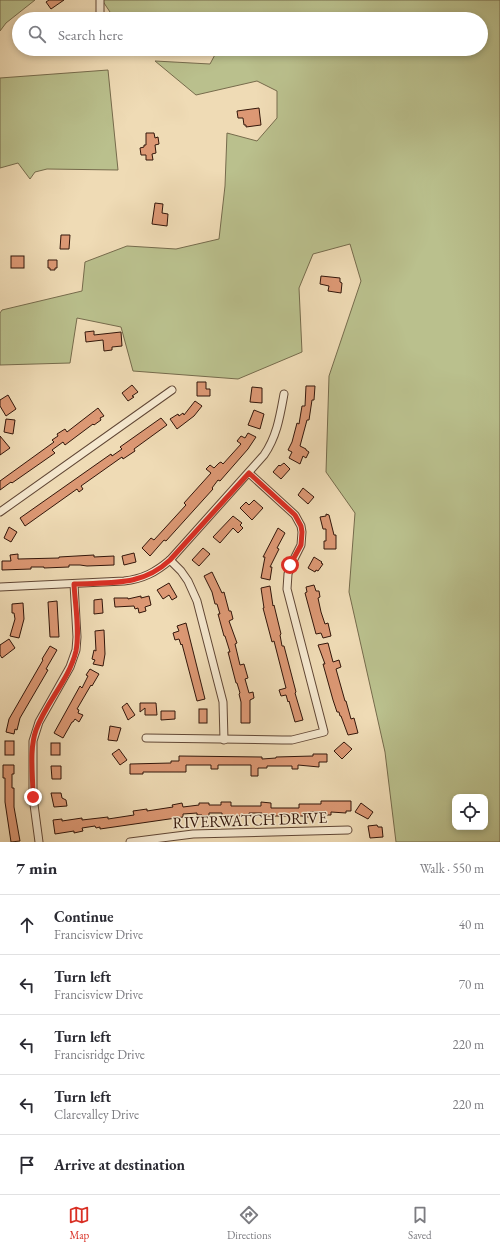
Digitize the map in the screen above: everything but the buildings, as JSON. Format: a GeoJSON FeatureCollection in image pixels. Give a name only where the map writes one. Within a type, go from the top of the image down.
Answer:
{"type":"FeatureCollection","features":[{"type":"Feature","properties":{"kind":"street"},"geometry":{"type":"LineString","coordinates":[[100,0],[100,12]]}},
{"type":"Feature","properties":{"kind":"street"},"geometry":{"type":"LineString","coordinates":[[0,512],[172,390]]}},
{"type":"Feature","properties":{"kind":"street"},"geometry":{"type":"LineString","coordinates":[[0,587],[124,581],[140,579],[155,572],[170,560],[264,455],[275,436],[279,424],[284,394]]}},
{"type":"Feature","properties":{"kind":"street"},"geometry":{"type":"LineString","coordinates":[[146,738],[287,740],[324,732],[287,589],[289,569],[301,545],[301,526],[295,515],[249,473]]}},
{"type":"Feature","properties":{"kind":"street"},"geometry":{"type":"LineString","coordinates":[[170,560],[188,581],[197,601],[223,702],[224,740]]}},
{"type":"Feature","properties":{"kind":"street"},"geometry":{"type":"LineString","coordinates":[[39,842],[33,797],[33,741],[39,722],[70,667],[76,650],[77,637],[74,584]]}},
{"type":"Feature","properties":{"kind":"street","name":"RIVERWATCH DRIVE"},"geometry":{"type":"LineString","coordinates":[[130,842],[177,839],[193,834],[348,830]]}},
{"type":"Feature","properties":{"kind":"green space"},"geometry":{"type":"Polygon","coordinates":[[[0,0],[35,0],[20,12],[12,12],[12,18],[0,31],[0,0]]]}},
{"type":"Feature","properties":{"kind":"green space"},"geometry":{"type":"Polygon","coordinates":[[[102,0],[500,0],[500,842],[396,842],[385,752],[349,592],[355,513],[326,472],[329,376],[361,281],[350,244],[313,254],[299,288],[302,352],[238,379],[133,371],[121,327],[77,318],[70,363],[0,365],[0,313],[2,310],[82,291],[85,262],[127,246],[176,249],[219,239],[225,186],[227,133],[257,141],[277,118],[277,91],[257,81],[196,95],[155,61],[210,64],[214,56],[488,56],[488,12],[110,12],[102,0]]]}},
{"type":"Feature","properties":{"kind":"green space"},"geometry":{"type":"Polygon","coordinates":[[[108,70],[118,170],[47,169],[35,172],[30,179],[18,163],[0,168],[0,78],[108,70]]]}},
{"type":"Feature","properties":{"kind":"route"},"geometry":{"type":"LineString","coordinates":[[33,797],[33,741],[39,722],[70,667],[76,650],[77,637],[74,584],[129,581],[140,579],[155,572],[170,560],[249,473],[295,515],[301,526],[301,545],[290,565]]}}]}
